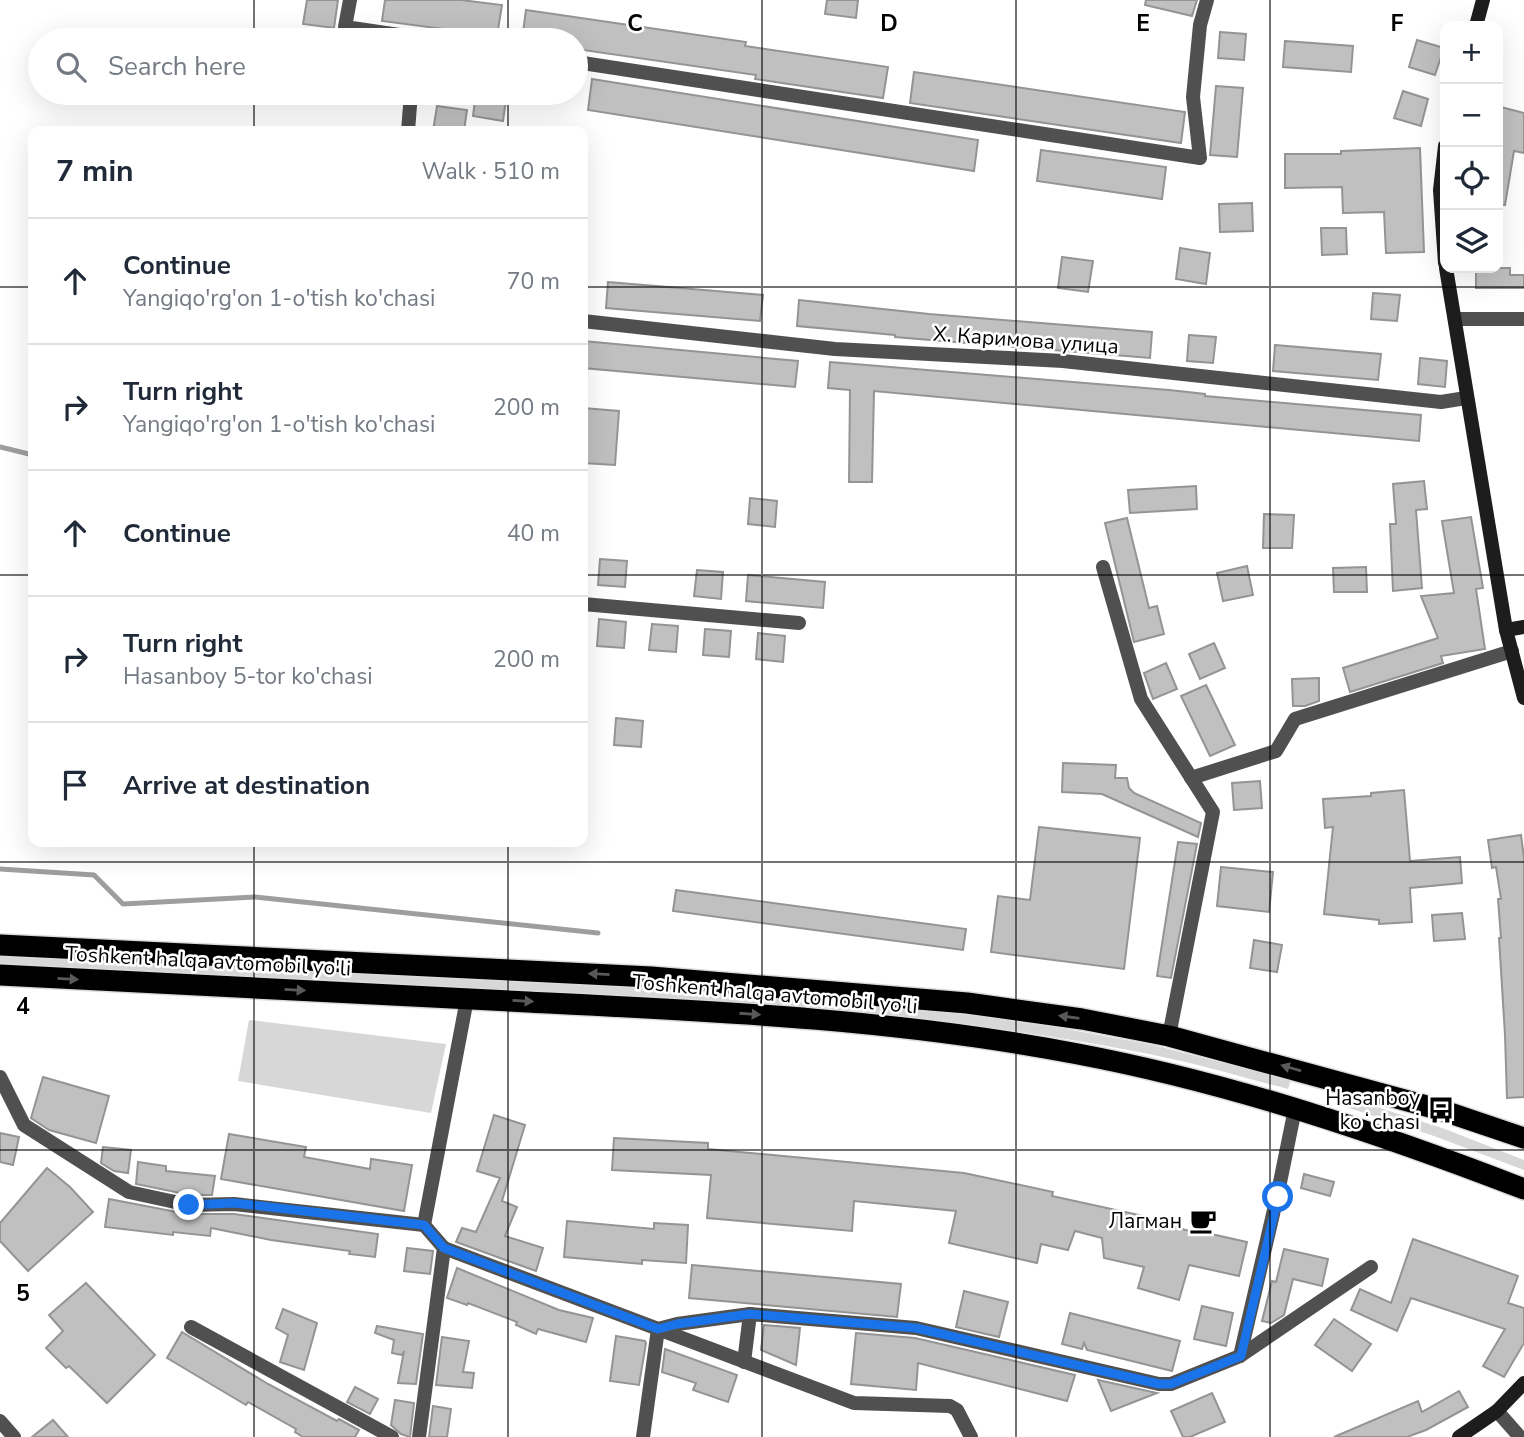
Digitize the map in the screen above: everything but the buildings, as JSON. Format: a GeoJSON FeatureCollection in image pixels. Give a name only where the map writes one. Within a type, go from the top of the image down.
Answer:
{"type":"FeatureCollection","features":[{"type":"Feature","properties":{"kind":"highway","name":"Toshkent halqa avtomobil yo'li"},"geometry":{"type":"LineString","coordinates":[[0,945],[757,984],[967,1003],[1082,1019],[1169,1036],[1441,1110],[1523,1137]]}},
{"type":"Feature","properties":{"kind":"highway","name":"Toshkent halqa avtomobil yo'li"},"geometry":{"type":"LineString","coordinates":[[0,975],[745,1014],[856,1023],[964,1036],[1076,1053],[1161,1072],[1303,1111],[1410,1146],[1524,1189]]}},
{"type":"Feature","properties":{"kind":"highway"},"geometry":{"type":"LineString","coordinates":[[1303,1111],[1321,1077]]}},
{"type":"Feature","properties":{"kind":"street"},"geometry":{"type":"LineString","coordinates":[[349,0],[345,27],[351,28]]}},
{"type":"Feature","properties":{"kind":"street"},"geometry":{"type":"LineString","coordinates":[[588,64],[1200,158],[1193,97],[1200,25],[1207,0]]}},
{"type":"Feature","properties":{"kind":"street"},"geometry":{"type":"LineString","coordinates":[[1477,21],[1483,0]]}},
{"type":"Feature","properties":{"kind":"street"},"geometry":{"type":"LineString","coordinates":[[408,126],[410,105]]}},
{"type":"Feature","properties":{"kind":"street"},"geometry":{"type":"LineString","coordinates":[[1442,210],[1440,190],[1445,147]]}},
{"type":"Feature","properties":{"kind":"street"},"geometry":{"type":"LineString","coordinates":[[1447,273],[1506,630],[1524,698]]}},
{"type":"Feature","properties":{"kind":"street"},"geometry":{"type":"LineString","coordinates":[[1455,319],[1524,319]]}},
{"type":"Feature","properties":{"kind":"street","name":"Х. Каримова улица"},"geometry":{"type":"LineString","coordinates":[[588,322],[835,349],[1063,361],[1441,402],[1466,398]]}},
{"type":"Feature","properties":{"kind":"street"},"geometry":{"type":"LineString","coordinates":[[1103,567],[1141,699],[1213,812],[1169,1036]]}},
{"type":"Feature","properties":{"kind":"street"},"geometry":{"type":"LineString","coordinates":[[588,604],[799,623]]}},
{"type":"Feature","properties":{"kind":"street"},"geometry":{"type":"LineString","coordinates":[[1506,630],[1524,627]]}},
{"type":"Feature","properties":{"kind":"street"},"geometry":{"type":"LineString","coordinates":[[1191,778],[1276,751],[1295,719],[1511,651]]}},
{"type":"Feature","properties":{"kind":"street"},"geometry":{"type":"LineString","coordinates":[[424,1225],[467,999]]}},
{"type":"Feature","properties":{"kind":"street"},"geometry":{"type":"LineString","coordinates":[[0,1077],[24,1125],[129,1192],[189,1205],[234,1203],[424,1225],[444,1248],[854,1403],[950,1406],[957,1410],[971,1437]]}},
{"type":"Feature","properties":{"kind":"street"},"geometry":{"type":"LineString","coordinates":[[1241,1356],[1278,1197],[1303,1111]]}},
{"type":"Feature","properties":{"kind":"street"},"geometry":{"type":"LineString","coordinates":[[419,1437],[444,1248]]}},
{"type":"Feature","properties":{"kind":"street"},"geometry":{"type":"LineString","coordinates":[[658,1329],[750,1314],[916,1328],[1159,1384],[1171,1384],[1241,1356],[1371,1267]]}},
{"type":"Feature","properties":{"kind":"street"},"geometry":{"type":"LineString","coordinates":[[744,1362],[750,1314]]}},
{"type":"Feature","properties":{"kind":"street"},"geometry":{"type":"LineString","coordinates":[[191,1327],[392,1437]]}},
{"type":"Feature","properties":{"kind":"street"},"geometry":{"type":"LineString","coordinates":[[643,1437],[658,1329]]}},
{"type":"Feature","properties":{"kind":"street"},"geometry":{"type":"LineString","coordinates":[[1459,1437],[1497,1411],[1524,1382]]}},
{"type":"Feature","properties":{"kind":"street"},"geometry":{"type":"LineString","coordinates":[[1497,1411],[1520,1437]]}},
{"type":"Feature","properties":{"kind":"street"},"geometry":{"type":"LineString","coordinates":[[0,1421],[14,1437]]}},
{"type":"Feature","properties":{"kind":"shaded area"},"geometry":{"type":"Polygon","coordinates":[[[0,956],[640,985],[923,1008],[1061,1028],[1153,1045],[1291,1080],[1288,1089],[1149,1054],[1066,1039],[817,1009],[649,997],[0,967],[0,956]]]}},
{"type":"Feature","properties":{"kind":"shaded area"},"geometry":{"type":"Polygon","coordinates":[[[249,1020],[446,1044],[431,1113],[238,1081],[249,1020]]]}},
{"type":"Feature","properties":{"kind":"shaded area"},"geometry":{"type":"Polygon","coordinates":[[[1343,1096],[1445,1129],[1524,1160],[1524,1170],[1340,1105],[1343,1096]]]}},
{"type":"Feature","properties":{"kind":"waterway"},"geometry":{"type":"LineString","coordinates":[[0,447],[28,454]]}},
{"type":"Feature","properties":{"kind":"waterway"},"geometry":{"type":"LineString","coordinates":[[0,869],[94,875],[123,904],[255,897],[598,933]]}},
{"type":"Feature","properties":{"kind":"place","name":"Hasanboy koʻchasi"},"geometry":{"type":"Point","coordinates":[1441,1110]}},
{"type":"Feature","properties":{"kind":"place","name":"Лагман"},"geometry":{"type":"Point","coordinates":[1203,1221]}},
{"type":"Feature","properties":{"kind":"route"},"geometry":{"type":"LineString","coordinates":[[189,1205],[234,1203],[424,1225],[444,1248],[658,1329],[750,1314],[916,1328],[1159,1384],[1171,1384],[1241,1356],[1278,1197]]}}]}
